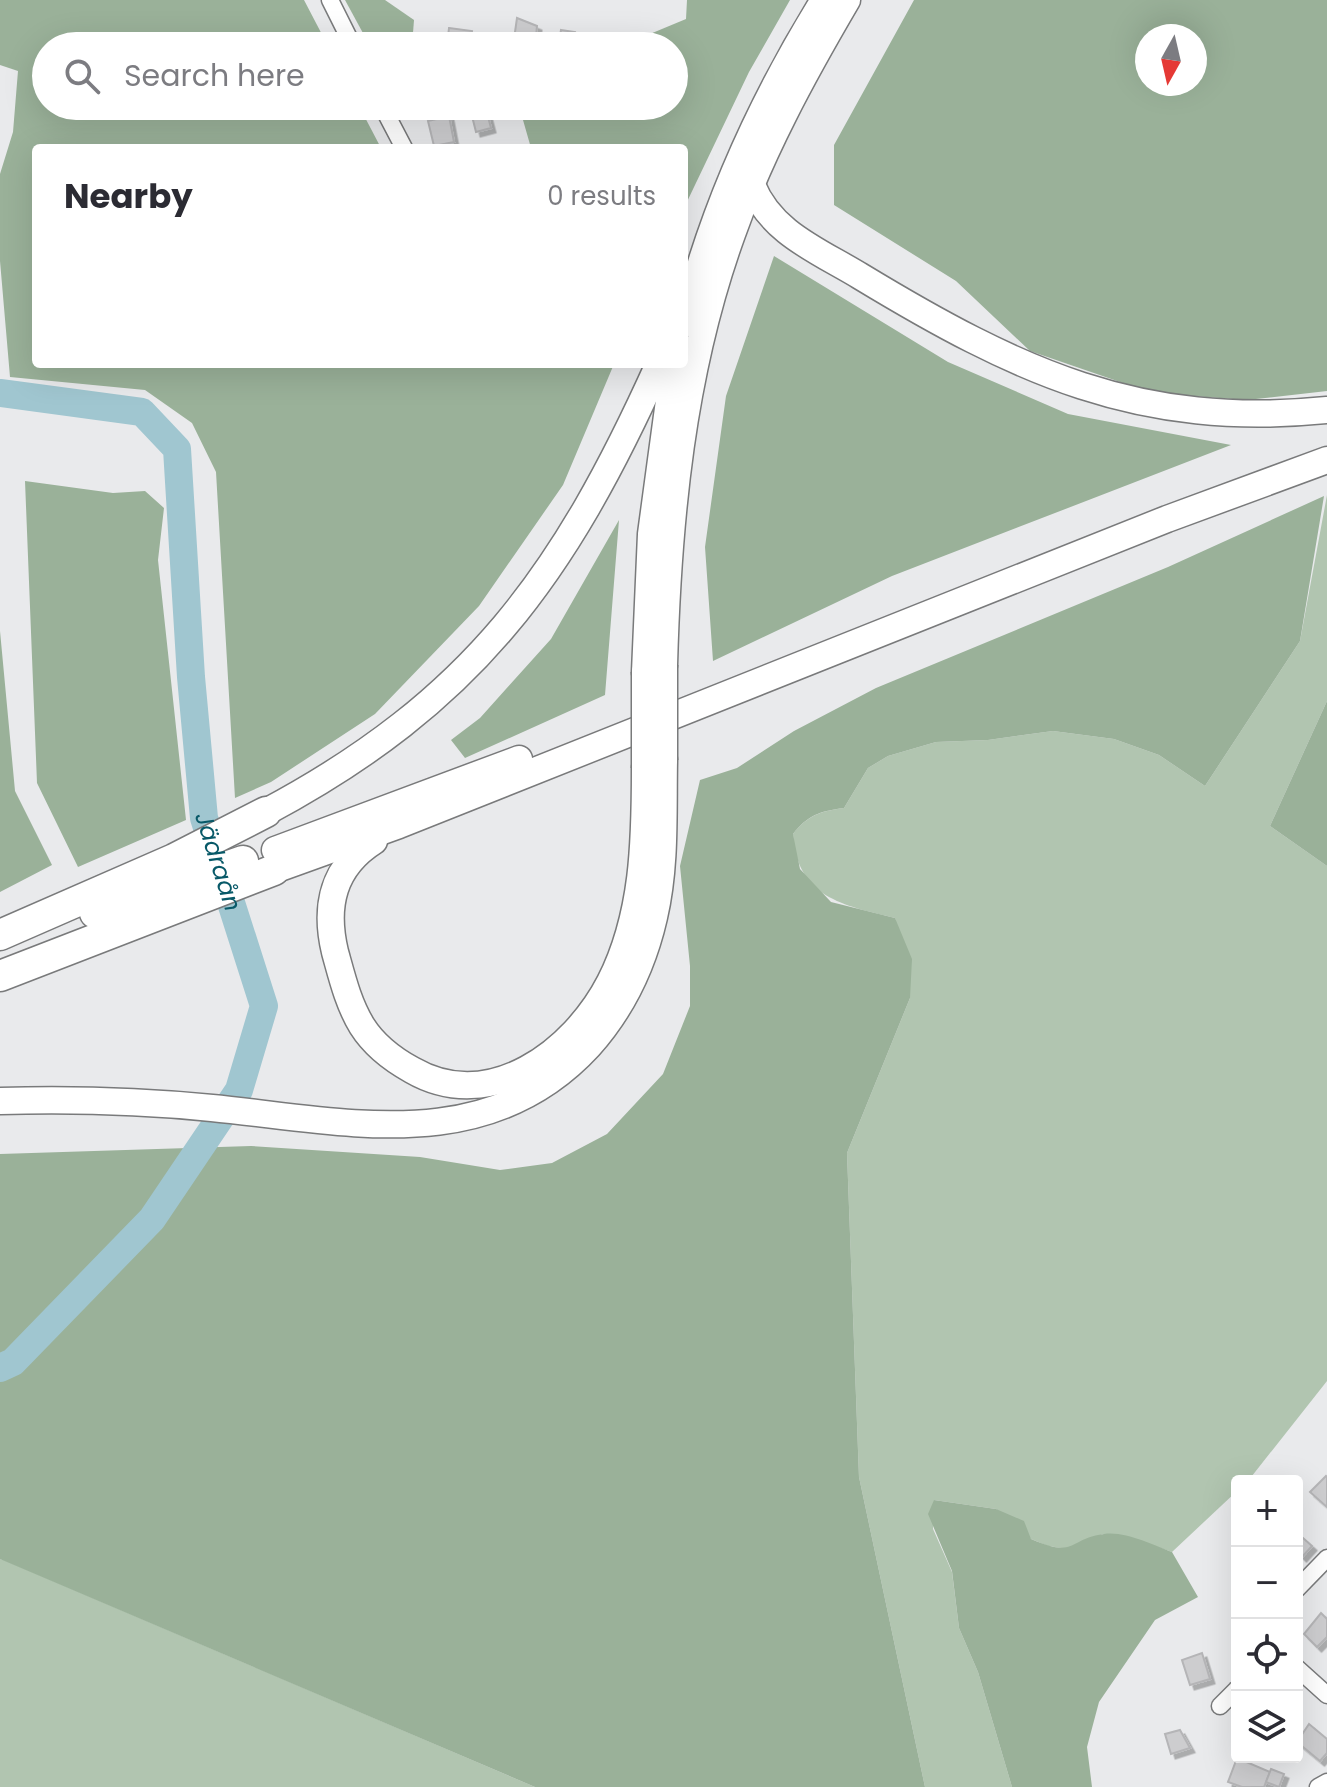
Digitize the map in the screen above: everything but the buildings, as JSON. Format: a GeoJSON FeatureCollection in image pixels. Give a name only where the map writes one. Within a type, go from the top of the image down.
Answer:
{"type":"FeatureCollection","features":[{"type":"Feature","properties":{"kind":"highway"},"geometry":{"type":"LineString","coordinates":[[688,299],[751,131],[824,0]]}},
{"type":"Feature","properties":{"kind":"highway"},"geometry":{"type":"LineString","coordinates":[[655,668],[693,372],[731,235],[785,112],[847,0]]}},
{"type":"Feature","properties":{"kind":"highway"},"geometry":{"type":"LineString","coordinates":[[752,185],[766,214],[796,239],[976,343],[1056,380],[1181,411],[1239,414],[1327,410]]}},
{"type":"Feature","properties":{"kind":"highway"},"geometry":{"type":"LineString","coordinates":[[0,976],[177,884],[266,812],[344,767],[422,710],[514,619],[584,516],[657,368]]}},
{"type":"Feature","properties":{"kind":"highway"},"geometry":{"type":"LineString","coordinates":[[0,1101],[196,1106],[394,1124],[475,1116],[499,1110],[577,1059],[603,1030],[628,990],[643,955],[660,876],[654,764],[651,534],[673,368]]}},
{"type":"Feature","properties":{"kind":"highway"},"geometry":{"type":"LineString","coordinates":[[274,860],[549,747],[1163,504],[1327,443]]}},
{"type":"Feature","properties":{"kind":"highway"},"geometry":{"type":"LineString","coordinates":[[0,935],[399,825],[1167,519],[1327,460]]}},
{"type":"Feature","properties":{"kind":"highway"},"geometry":{"type":"LineString","coordinates":[[399,825],[365,846],[344,867],[335,883],[331,910],[333,943],[351,1004],[363,1027],[381,1049],[422,1076],[468,1084],[494,1082],[538,1065],[563,1046],[609,983],[624,948],[640,885],[654,764]]}},
{"type":"Feature","properties":{"kind":"highway"},"geometry":{"type":"LineString","coordinates":[[0,945],[177,884]]}},
{"type":"Feature","properties":{"kind":"street"},"geometry":{"type":"LineString","coordinates":[[330,0],[346,32]]}},
{"type":"Feature","properties":{"kind":"street"},"geometry":{"type":"LineString","coordinates":[[389,120],[402,144]]}},
{"type":"Feature","properties":{"kind":"street"},"geometry":{"type":"LineString","coordinates":[[1303,1583],[1327,1558]]}},
{"type":"Feature","properties":{"kind":"street"},"geometry":{"type":"LineString","coordinates":[[1303,1673],[1327,1695]]}},
{"type":"Feature","properties":{"kind":"street"},"geometry":{"type":"LineString","coordinates":[[1220,1706],[1235,1691]]}},
{"type":"Feature","properties":{"kind":"street"},"geometry":{"type":"LineString","coordinates":[[1318,1787],[1327,1782]]}},
{"type":"Feature","properties":{"kind":"green space"},"geometry":{"type":"Polygon","coordinates":[[[0,0],[304,0],[321,32],[32,32],[32,120],[366,120],[379,144],[32,144],[32,368],[612,368],[563,485],[479,606],[375,714],[271,782],[235,798],[216,472],[192,423],[145,390],[10,377],[0,261],[0,174],[13,132],[18,71],[0,65],[0,0]]]}},
{"type":"Feature","properties":{"kind":"green space"},"geometry":{"type":"Polygon","coordinates":[[[345,0],[385,0],[414,20],[413,32],[362,32],[345,0]]]}},
{"type":"Feature","properties":{"kind":"green space"},"geometry":{"type":"Polygon","coordinates":[[[687,0],[790,0],[749,72],[688,200],[688,144],[530,144],[523,120],[688,120],[688,32],[655,32],[686,19],[687,0]]]}},
{"type":"Feature","properties":{"kind":"green space"},"geometry":{"type":"Polygon","coordinates":[[[914,0],[1327,0],[1327,391],[1247,400],[1152,393],[1030,351],[956,281],[834,205],[834,145],[914,0]]]}},
{"type":"Feature","properties":{"kind":"green space"},"geometry":{"type":"Polygon","coordinates":[[[774,256],[948,362],[1068,414],[1231,445],[892,576],[713,661],[705,547],[726,396],[774,256]]]}},
{"type":"Feature","properties":{"kind":"green space"},"geometry":{"type":"Polygon","coordinates":[[[25,481],[113,493],[145,491],[164,508],[158,560],[186,820],[78,867],[37,783],[25,481]]]}},
{"type":"Feature","properties":{"kind":"green space"},"geometry":{"type":"Polygon","coordinates":[[[1327,495],[1327,701],[1270,826],[1327,866],[1327,1381],[1253,1475],[1231,1475],[1231,1497],[1172,1552],[1129,1537],[1103,1534],[1068,1549],[1048,1546],[1031,1539],[996,1509],[934,1500],[933,1529],[952,1572],[959,1628],[978,1672],[1012,1787],[925,1787],[859,1477],[847,1153],[910,998],[895,918],[841,903],[813,885],[796,855],[793,834],[816,815],[844,808],[868,768],[888,756],[936,742],[988,740],[1053,731],[1114,739],[1159,755],[1205,786],[1300,641],[1327,495]]]}},
{"type":"Feature","properties":{"kind":"green space"},"geometry":{"type":"Polygon","coordinates":[[[1324,496],[1300,641],[1205,786],[1159,755],[1114,739],[1053,731],[988,740],[936,742],[888,756],[868,768],[844,808],[815,815],[793,834],[800,869],[831,902],[895,918],[912,959],[910,998],[847,1153],[859,1477],[925,1787],[535,1787],[0,1559],[0,1154],[251,1146],[420,1157],[500,1170],[552,1163],[607,1134],[663,1074],[690,1006],[690,966],[680,866],[700,780],[737,768],[794,731],[876,688],[1168,567],[1324,496]]]}},
{"type":"Feature","properties":{"kind":"green space"},"geometry":{"type":"Polygon","coordinates":[[[619,520],[605,695],[465,758],[451,740],[480,718],[551,639],[619,520]]]}},
{"type":"Feature","properties":{"kind":"green space"},"geometry":{"type":"Polygon","coordinates":[[[0,631],[15,791],[52,865],[0,892],[0,631]]]}},
{"type":"Feature","properties":{"kind":"green space"},"geometry":{"type":"Polygon","coordinates":[[[1327,701],[1327,866],[1270,826],[1327,701]]]}},
{"type":"Feature","properties":{"kind":"green space"},"geometry":{"type":"Polygon","coordinates":[[[934,1500],[996,1509],[1024,1521],[1031,1539],[1046,1545],[1065,1548],[1104,1534],[1147,1542],[1172,1552],[1198,1597],[1155,1620],[1099,1702],[1087,1747],[1092,1787],[1012,1787],[978,1672],[959,1628],[952,1571],[928,1514],[934,1500]]]}},
{"type":"Feature","properties":{"kind":"green space"},"geometry":{"type":"Polygon","coordinates":[[[0,1559],[4,1560],[535,1787],[0,1787],[0,1559]]]}},
{"type":"Feature","properties":{"kind":"waterway","name":"Jädraån"},"geometry":{"type":"LineString","coordinates":[[0,393],[142,412],[177,449],[191,677],[204,818],[264,1006],[239,1090],[152,1219],[13,1362],[0,1368]]}}]}
